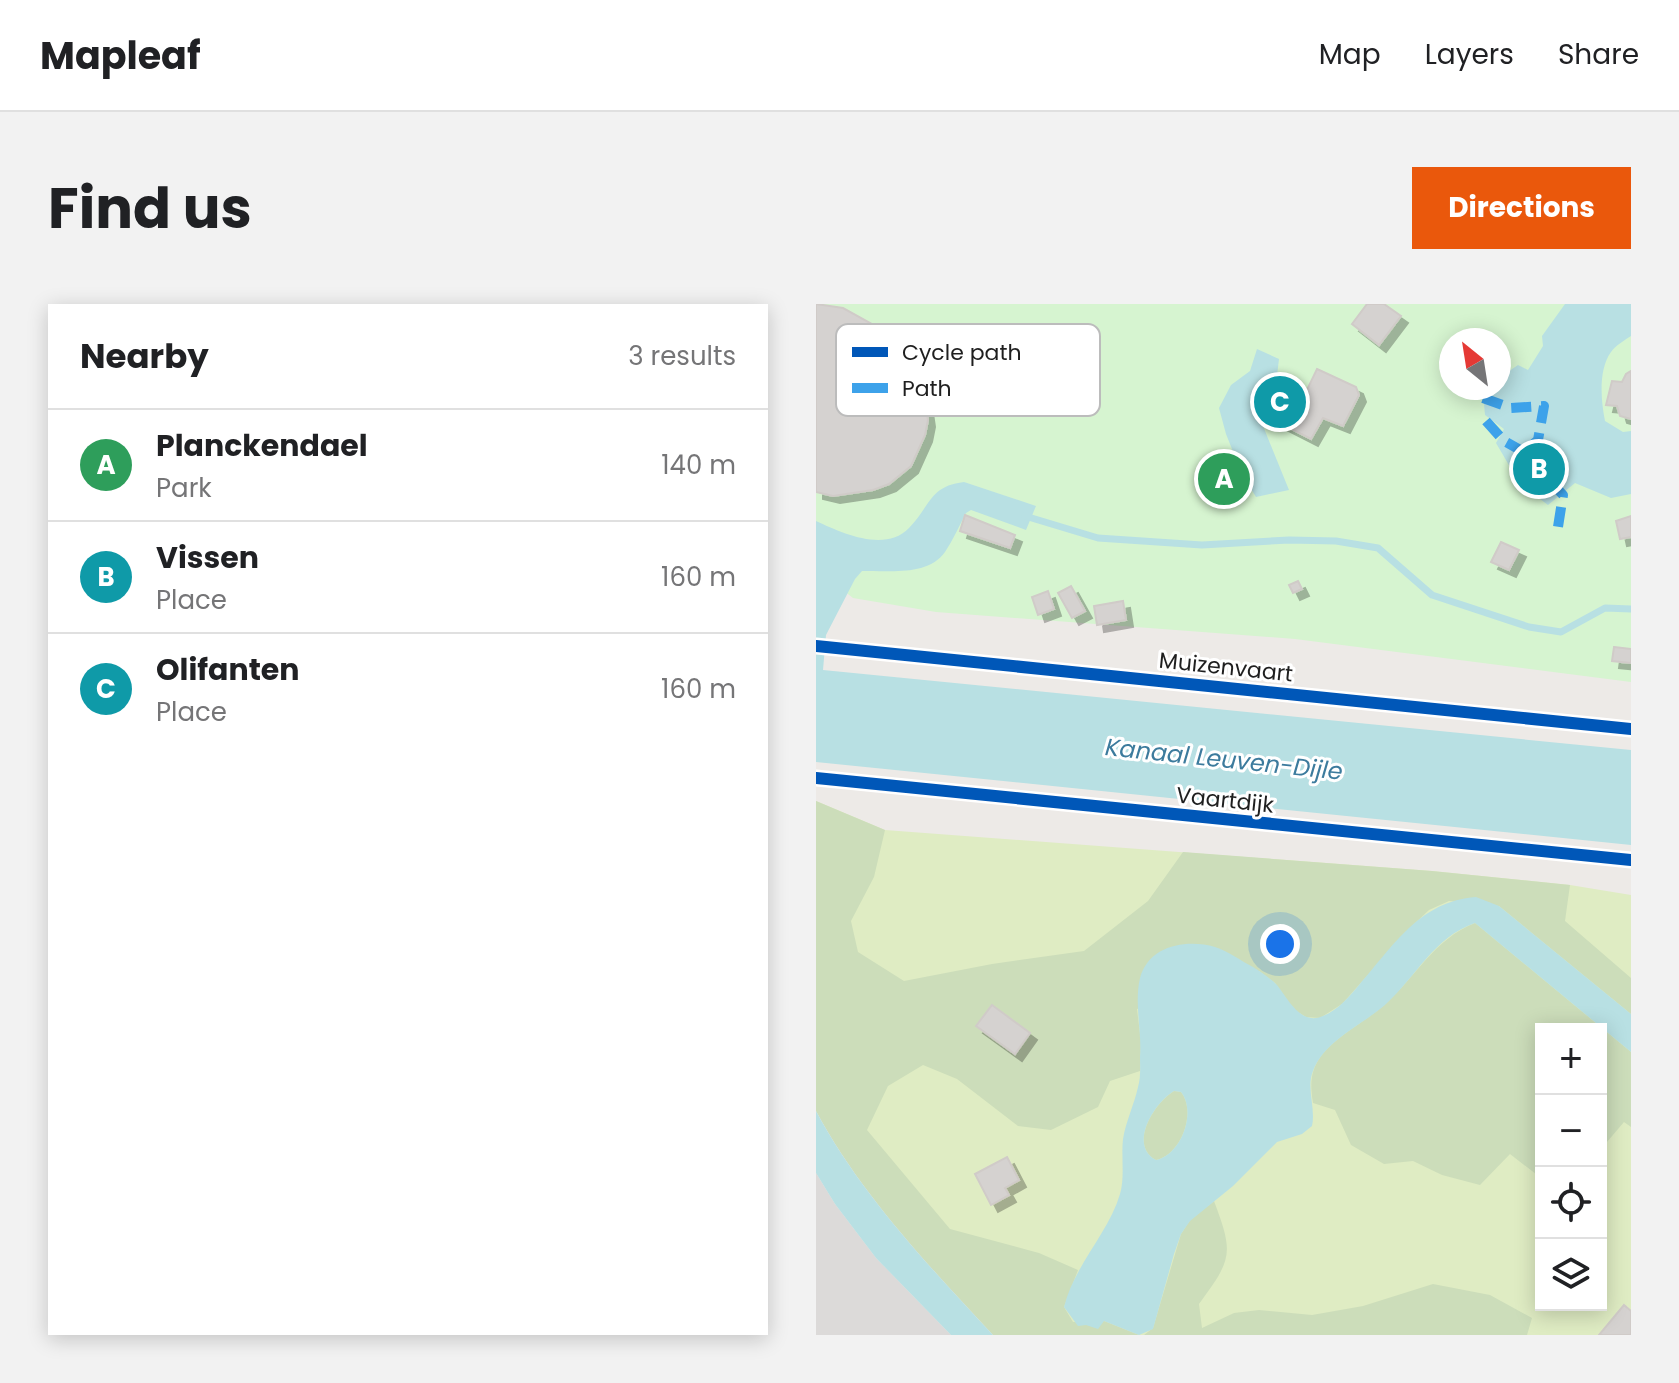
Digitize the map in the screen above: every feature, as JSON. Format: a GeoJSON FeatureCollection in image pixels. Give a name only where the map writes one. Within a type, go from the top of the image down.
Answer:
{"type":"FeatureCollection","features":[{"type":"Feature","properties":{"kind":"lane","name":"Muizenvaart"},"geometry":{"type":"LineString","coordinates":[[816,646],[1631,729]]}},
{"type":"Feature","properties":{"kind":"lane","name":"Vaartdijk"},"geometry":{"type":"LineString","coordinates":[[816,778],[1631,860]]}},
{"type":"Feature","properties":{"kind":"shaded area"},"geometry":{"type":"Polygon","coordinates":[[[816,1173],[876,1258],[951,1335],[816,1335],[816,1173]]]}},
{"type":"Feature","properties":{"kind":"green space"},"geometry":{"type":"Polygon","coordinates":[[[816,304],[1631,304],[1631,682],[1295,639],[936,612],[853,598],[816,569],[816,304]]]}},
{"type":"Feature","properties":{"kind":"green space"},"geometry":{"type":"Polygon","coordinates":[[[816,801],[885,830],[1432,871],[1570,885],[1631,895],[1631,1311],[1624,1305],[1599,1335],[993,1335],[816,1111],[816,801]],[[1007,1157],[975,1174],[991,1204],[1009,1195],[1005,1188],[1019,1180],[1007,1157]]]}},
{"type":"Feature","properties":{"kind":"green space"},"geometry":{"type":"Polygon","coordinates":[[[816,801],[885,830],[874,877],[851,921],[858,952],[904,981],[1084,951],[1148,901],[1183,852],[1570,885],[1565,921],[1631,978],[1631,1014],[1499,906],[1449,901],[1429,910],[1342,1004],[1320,1018],[1306,1017],[1293,1009],[1275,983],[1259,971],[1137,1009],[1141,1042],[1140,1071],[1110,1081],[1098,1107],[1051,1130],[1018,1126],[957,1079],[923,1065],[888,1086],[867,1130],[950,1229],[1039,1253],[1078,1270],[1064,1307],[1073,1322],[1104,1321],[1139,1335],[993,1335],[875,1201],[816,1111],[816,801]]]}},
{"type":"Feature","properties":{"kind":"green space"},"geometry":{"type":"Polygon","coordinates":[[[1475,923],[1596,1023],[1535,1023],[1535,1173],[1510,1154],[1480,1185],[1442,1175],[1413,1161],[1384,1164],[1351,1145],[1335,1110],[1313,1103],[1311,1084],[1317,1062],[1328,1048],[1384,1005],[1437,949],[1475,923]]]}},
{"type":"Feature","properties":{"kind":"green space"},"geometry":{"type":"Polygon","coordinates":[[[1607,1032],[1631,1052],[1631,1127],[1624,1122],[1607,1142],[1607,1032]]]}},
{"type":"Feature","properties":{"kind":"green space"},"geometry":{"type":"Polygon","coordinates":[[[1174,1091],[1181,1092],[1186,1100],[1187,1121],[1173,1150],[1156,1160],[1144,1145],[1144,1135],[1152,1114],[1174,1091]]]}},
{"type":"Feature","properties":{"kind":"green space"},"geometry":{"type":"Polygon","coordinates":[[[1214,1201],[1225,1233],[1226,1256],[1224,1266],[1199,1304],[1202,1328],[1234,1313],[1259,1310],[1312,1315],[1363,1306],[1433,1284],[1490,1295],[1532,1318],[1527,1335],[1144,1335],[1153,1328],[1181,1234],[1190,1220],[1214,1201]]]}},
{"type":"Feature","properties":{"kind":"water"},"geometry":{"type":"Polygon","coordinates":[[[1565,304],[1631,304],[1631,336],[1618,345],[1607,359],[1602,404],[1605,421],[1623,432],[1631,431],[1631,494],[1611,498],[1575,483],[1548,505],[1520,484],[1496,443],[1504,429],[1485,415],[1484,404],[1486,400],[1511,400],[1511,370],[1518,365],[1528,370],[1543,346],[1542,336],[1565,304]]]}},
{"type":"Feature","properties":{"kind":"water"},"geometry":{"type":"Polygon","coordinates":[[[1257,349],[1279,359],[1276,384],[1263,414],[1263,426],[1289,490],[1256,497],[1242,474],[1219,408],[1231,385],[1250,371],[1257,349]]]}},
{"type":"Feature","properties":{"kind":"water","name":"Kanaal Leuven-Dijle"},"geometry":{"type":"Polygon","coordinates":[[[964,482],[1036,506],[1026,530],[971,510],[966,513],[945,552],[937,560],[918,569],[862,571],[826,635],[823,670],[1631,750],[1631,845],[816,762],[816,521],[863,538],[888,539],[909,528],[937,493],[952,484],[964,482]]]}},
{"type":"Feature","properties":{"kind":"water"},"geometry":{"type":"Polygon","coordinates":[[[1476,897],[1499,906],[1631,1014],[1631,1052],[1607,1032],[1607,1023],[1596,1023],[1475,923],[1461,929],[1437,948],[1385,1005],[1335,1042],[1318,1060],[1310,1084],[1312,1126],[1302,1134],[1277,1142],[1233,1186],[1190,1221],[1181,1234],[1174,1254],[1153,1329],[1139,1335],[1104,1321],[1098,1329],[1078,1326],[1064,1307],[1075,1277],[1108,1222],[1120,1194],[1123,1139],[1140,1075],[1138,988],[1145,967],[1152,958],[1170,947],[1181,945],[1220,949],[1265,975],[1296,1010],[1315,1018],[1343,1003],[1410,928],[1439,907],[1476,897]],[[1174,1091],[1159,1105],[1147,1124],[1144,1145],[1156,1160],[1173,1150],[1184,1132],[1186,1100],[1181,1092],[1174,1091]]]}},
{"type":"Feature","properties":{"kind":"water"},"geometry":{"type":"Polygon","coordinates":[[[816,1111],[875,1201],[993,1335],[951,1335],[876,1258],[816,1173],[816,1111]]]}},
{"type":"Feature","properties":{"kind":"building"},"geometry":{"type":"Polygon","coordinates":[[[816,304],[843,308],[872,324],[836,324],[836,416],[927,416],[928,420],[911,466],[889,484],[873,490],[833,496],[816,492],[816,304]]]}},
{"type":"Feature","properties":{"kind":"building"},"geometry":{"type":"Polygon","coordinates":[[[1367,304],[1384,304],[1401,316],[1379,345],[1352,324],[1367,304]]]}},
{"type":"Feature","properties":{"kind":"building"},"geometry":{"type":"Polygon","coordinates":[[[1317,369],[1356,387],[1359,395],[1343,426],[1323,418],[1311,439],[1270,418],[1287,383],[1306,392],[1317,369]]]}},
{"type":"Feature","properties":{"kind":"building"},"geometry":{"type":"Polygon","coordinates":[[[1631,371],[1631,419],[1620,416],[1617,406],[1606,405],[1612,381],[1622,382],[1631,371]]]}},
{"type":"Feature","properties":{"kind":"building"},"geometry":{"type":"Polygon","coordinates":[[[965,515],[1015,535],[1010,548],[960,531],[965,515]]]}},
{"type":"Feature","properties":{"kind":"building"},"geometry":{"type":"Polygon","coordinates":[[[1631,516],[1631,537],[1620,539],[1616,521],[1631,516]]]}},
{"type":"Feature","properties":{"kind":"building"},"geometry":{"type":"Polygon","coordinates":[[[1501,542],[1519,550],[1509,570],[1491,562],[1501,542]]]}},
{"type":"Feature","properties":{"kind":"building"},"geometry":{"type":"Polygon","coordinates":[[[1298,581],[1302,589],[1293,593],[1289,585],[1298,581]]]}},
{"type":"Feature","properties":{"kind":"building"},"geometry":{"type":"Polygon","coordinates":[[[1071,586],[1085,611],[1072,618],[1058,593],[1071,586]]]}},
{"type":"Feature","properties":{"kind":"building"},"geometry":{"type":"Polygon","coordinates":[[[1048,591],[1054,609],[1038,615],[1032,597],[1048,591]]]}},
{"type":"Feature","properties":{"kind":"building"},"geometry":{"type":"Polygon","coordinates":[[[1123,601],[1126,620],[1097,625],[1094,606],[1123,601]]]}},
{"type":"Feature","properties":{"kind":"building"},"geometry":{"type":"Polygon","coordinates":[[[1614,647],[1631,649],[1631,663],[1612,661],[1614,647]]]}},
{"type":"Feature","properties":{"kind":"building"},"geometry":{"type":"Polygon","coordinates":[[[992,1005],[1030,1033],[1015,1054],[976,1026],[992,1005]]]}},
{"type":"Feature","properties":{"kind":"building"},"geometry":{"type":"Polygon","coordinates":[[[1007,1157],[1019,1180],[1005,1188],[1009,1195],[991,1205],[975,1174],[1007,1157]]]}},
{"type":"Feature","properties":{"kind":"building"},"geometry":{"type":"Polygon","coordinates":[[[1624,1305],[1631,1311],[1631,1335],[1599,1335],[1624,1305]]]}},
{"type":"Feature","properties":{"kind":"waterway"},"geometry":{"type":"LineString","coordinates":[[1025,516],[1098,538],[1202,545],[1289,540],[1336,541],[1378,548],[1432,595],[1529,627],[1561,632],[1605,608],[1631,609]]}},
{"type":"Feature","properties":{"kind":"marked path"},"geometry":{"type":"LineString","coordinates":[[1489,400],[1511,408],[1544,406],[1538,440],[1524,452]]}},
{"type":"Feature","properties":{"kind":"marked path"},"geometry":{"type":"LineString","coordinates":[[1486,421],[1504,441],[1524,452],[1563,495],[1558,527]]}},
{"type":"Feature","properties":{"kind":"cycle path"},"geometry":{"type":"LineString","coordinates":[[816,646],[1631,729]]}},
{"type":"Feature","properties":{"kind":"cycle path"},"geometry":{"type":"LineString","coordinates":[[816,778],[1631,860]]}},
{"type":"Feature","properties":{"kind":"place","name":"Olifanten"},"geometry":{"type":"Point","coordinates":[1280,402]}},
{"type":"Feature","properties":{"kind":"place","name":"Vissen"},"geometry":{"type":"Point","coordinates":[1539,469]}},
{"type":"Feature","properties":{"kind":"place","name":"Planckendael"},"geometry":{"type":"Point","coordinates":[1224,479]}}]}
